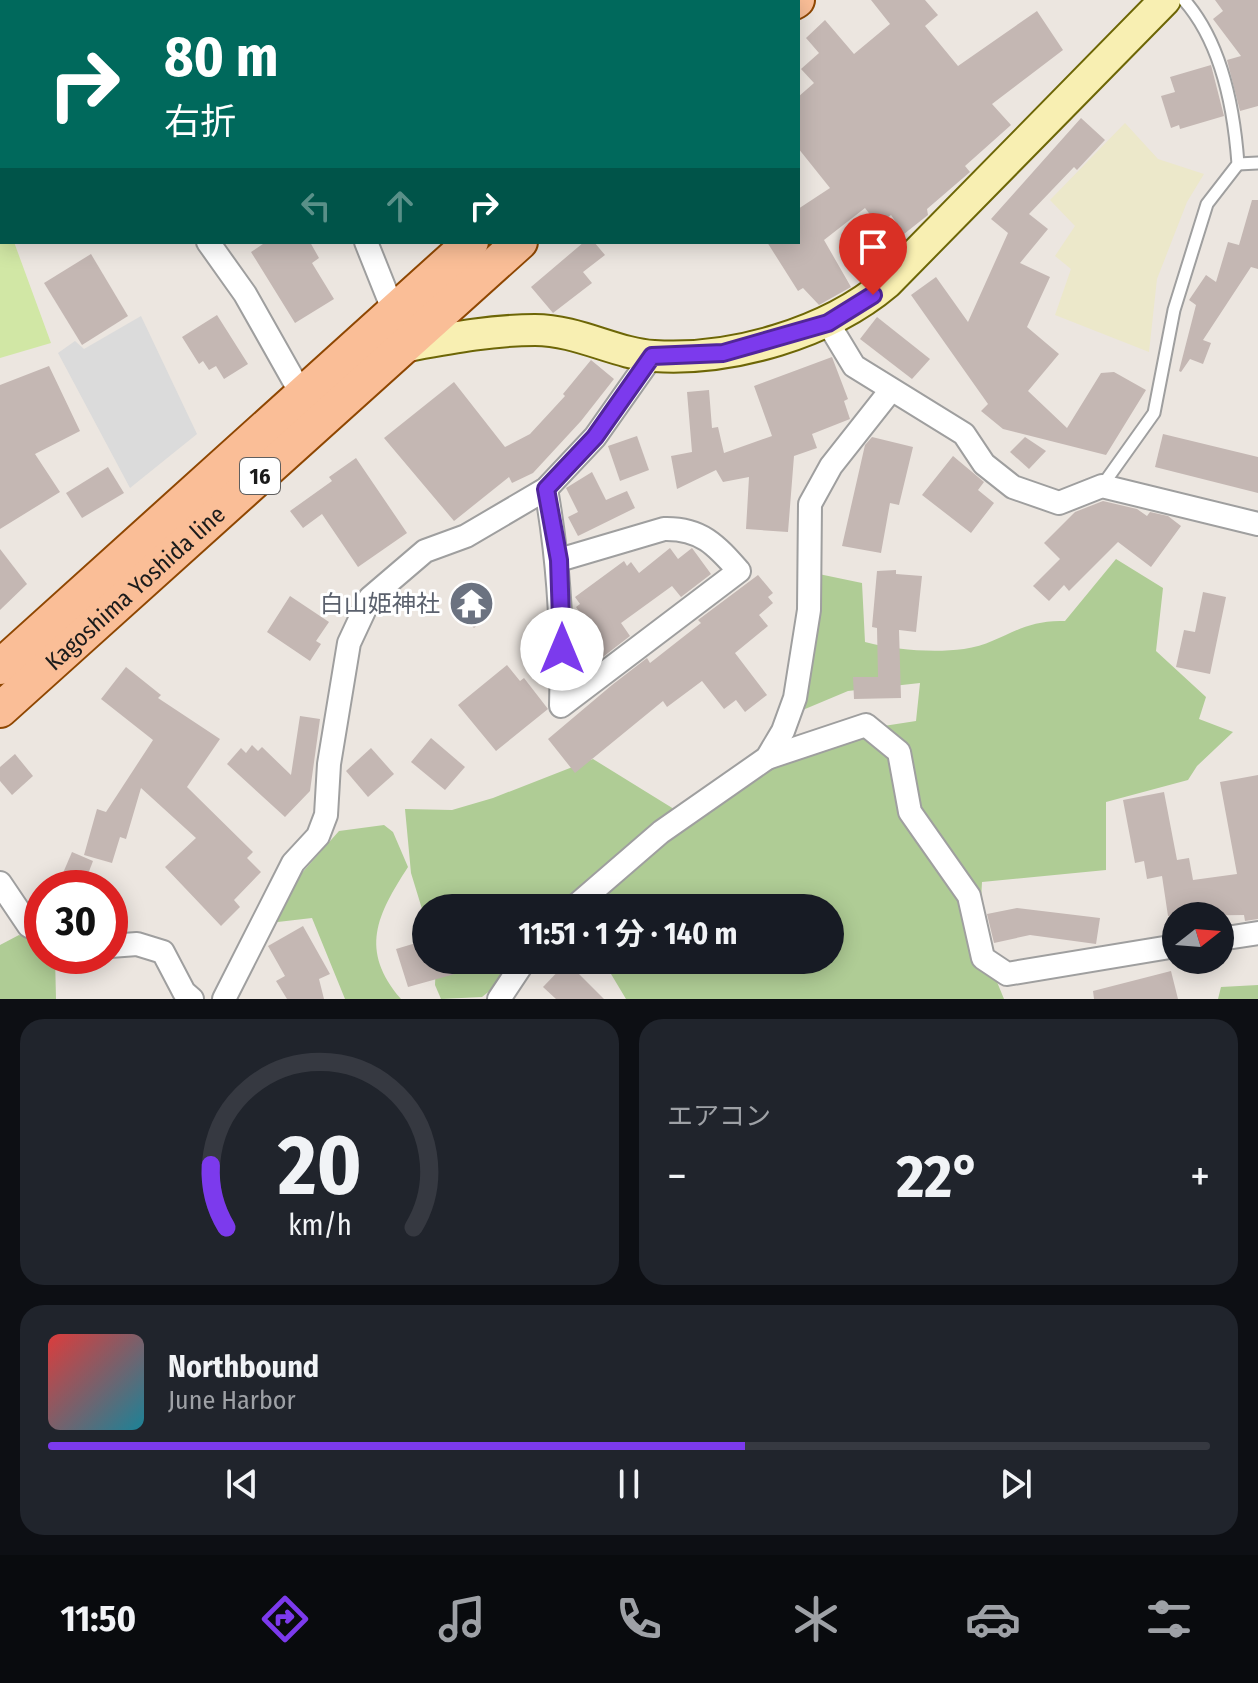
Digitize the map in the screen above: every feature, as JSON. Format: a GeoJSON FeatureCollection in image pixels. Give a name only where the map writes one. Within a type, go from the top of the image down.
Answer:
{"type":"FeatureCollection","features":[{"type":"Feature","properties":{"kind":"main road","name":"Kagoshima Yoshida line"},"geometry":{"type":"LineString","coordinates":[[0,667],[469,244]]}},
{"type":"Feature","properties":{"kind":"main road","name":"Kagoshima Yoshida line"},"geometry":{"type":"LineString","coordinates":[[0,710],[518,244]]}},
{"type":"Feature","properties":{"kind":"street"},"geometry":{"type":"LineString","coordinates":[[402,347],[465,336],[536,330],[584,336],[652,356],[723,353],[828,323],[859,307],[887,283],[1164,2]]}},
{"type":"Feature","properties":{"kind":"street"},"geometry":{"type":"LineString","coordinates":[[209,244],[245,294],[302,395]]}},
{"type":"Feature","properties":{"kind":"street"},"geometry":{"type":"LineString","coordinates":[[367,244],[394,312]]}},
{"type":"Feature","properties":{"kind":"street"},"geometry":{"type":"LineString","coordinates":[[828,323],[854,366],[964,434],[984,464],[1013,487],[1059,503],[1102,486],[1258,524]]}},
{"type":"Feature","properties":{"kind":"street"},"geometry":{"type":"LineString","coordinates":[[224,999],[293,863],[318,836],[326,815],[329,764],[349,643],[370,598],[425,551],[466,536],[546,489],[595,437],[652,356]]}},
{"type":"Feature","properties":{"kind":"street"},"geometry":{"type":"LineString","coordinates":[[767,758],[783,731],[795,698],[809,610],[810,504],[831,466],[891,390]]}},
{"type":"Feature","properties":{"kind":"street"},"geometry":{"type":"LineString","coordinates":[[546,489],[559,560],[563,620],[561,706],[739,571],[713,541],[680,529],[664,529],[559,560]]}},
{"type":"Feature","properties":{"kind":"street"},"geometry":{"type":"LineString","coordinates":[[589,894],[661,832],[767,758],[866,725],[899,752],[914,820],[969,896],[983,958],[1007,974],[1162,948]]}},
{"type":"Feature","properties":{"kind":"street"},"geometry":{"type":"LineString","coordinates":[[0,883],[24,919]]}},
{"type":"Feature","properties":{"kind":"street"},"geometry":{"type":"LineString","coordinates":[[1234,937],[1258,933]]}},
{"type":"Feature","properties":{"kind":"street"},"geometry":{"type":"LineString","coordinates":[[128,945],[137,944],[163,952],[184,992],[192,999]]}},
{"type":"Feature","properties":{"kind":"street"},"geometry":{"type":"LineString","coordinates":[[499,999],[516,974]]}},
{"type":"Feature","properties":{"kind":"lane"},"geometry":{"type":"LineString","coordinates":[[1102,486],[1154,413],[1174,310],[1207,204],[1238,164],[1234,114],[1204,22],[1164,2]]}},
{"type":"Feature","properties":{"kind":"lane"},"geometry":{"type":"LineString","coordinates":[[1238,164],[1258,163]]}},
{"type":"Feature","properties":{"kind":"shaded area"},"geometry":{"type":"Polygon","coordinates":[[[1125,123],[1158,159],[1204,174],[1187,202],[1157,279],[1149,352],[1055,315],[1071,269],[1055,256],[1075,226],[1050,200],[1125,123]]]}},
{"type":"Feature","properties":{"kind":"shaded area"},"geometry":{"type":"Polygon","coordinates":[[[141,316],[197,434],[130,488],[58,353],[75,341],[84,349],[141,316]]]}},
{"type":"Feature","properties":{"kind":"green space"},"geometry":{"type":"Polygon","coordinates":[[[0,244],[15,244],[51,343],[0,358],[0,244]]]}},
{"type":"Feature","properties":{"kind":"green space"},"geometry":{"type":"Polygon","coordinates":[[[1116,559],[1163,588],[1156,651],[1206,697],[1199,719],[1233,732],[1197,766],[1188,780],[1106,802],[1106,870],[982,882],[979,938],[1004,999],[626,999],[611,974],[844,974],[844,894],[417,894],[411,873],[405,809],[452,810],[493,798],[593,759],[682,814],[819,736],[916,721],[920,683],[848,691],[786,717],[814,573],[862,583],[865,642],[889,647],[940,651],[964,649],[1035,624],[1065,621],[1116,559]]]}},
{"type":"Feature","properties":{"kind":"green space"},"geometry":{"type":"Polygon","coordinates":[[[384,825],[393,832],[408,867],[388,901],[377,933],[380,964],[401,999],[345,999],[312,918],[269,923],[284,893],[339,831],[384,825]]]}},
{"type":"Feature","properties":{"kind":"green space"},"geometry":{"type":"Polygon","coordinates":[[[19,935],[24,937],[24,974],[55,974],[56,999],[0,999],[0,945],[19,935]]]}},
{"type":"Feature","properties":{"kind":"green space"},"geometry":{"type":"Polygon","coordinates":[[[435,974],[511,974],[482,997],[441,999],[435,985],[435,974]]]}},
{"type":"Feature","properties":{"kind":"green space"},"geometry":{"type":"Polygon","coordinates":[[[1258,985],[1258,999],[1218,999],[1221,987],[1258,985]]]}},
{"type":"Feature","properties":{"kind":"building"},"geometry":{"type":"Polygon","coordinates":[[[871,0],[925,0],[938,15],[925,26],[958,66],[1037,11],[1063,50],[992,104],[1011,125],[965,166],[970,172],[927,209],[928,215],[904,234],[891,215],[878,225],[865,208],[824,240],[851,287],[819,305],[803,288],[798,291],[768,244],[800,244],[800,208],[830,188],[800,150],[800,95],[814,83],[801,69],[819,53],[806,38],[825,20],[854,54],[890,24],[871,0]]]}},
{"type":"Feature","properties":{"kind":"building"},"geometry":{"type":"Polygon","coordinates":[[[1215,0],[1258,0],[1258,106],[1240,111],[1227,60],[1241,56],[1213,19],[1223,11],[1215,0]]]}},
{"type":"Feature","properties":{"kind":"building"},"geometry":{"type":"Polygon","coordinates":[[[1211,65],[1224,116],[1180,129],[1179,125],[1171,128],[1161,96],[1175,92],[1170,77],[1211,65]]]}},
{"type":"Feature","properties":{"kind":"building"},"geometry":{"type":"Polygon","coordinates":[[[1081,118],[1105,140],[1029,214],[1048,229],[1020,263],[1050,277],[1027,327],[1059,354],[1028,391],[1067,428],[1101,373],[1114,372],[1146,390],[1106,455],[1003,429],[981,411],[988,404],[911,295],[936,277],[968,322],[1008,233],[991,219],[1081,118]]]}},
{"type":"Feature","properties":{"kind":"building"},"geometry":{"type":"Polygon","coordinates":[[[1252,200],[1258,200],[1258,269],[1251,267],[1203,340],[1211,343],[1203,364],[1190,359],[1181,372],[1196,305],[1189,300],[1206,275],[1216,282],[1228,242],[1239,245],[1252,200]]]}},
{"type":"Feature","properties":{"kind":"building"},"geometry":{"type":"Polygon","coordinates":[[[263,244],[311,244],[319,258],[312,263],[334,299],[295,323],[251,252],[263,244]]]}},
{"type":"Feature","properties":{"kind":"building"},"geometry":{"type":"Polygon","coordinates":[[[582,244],[596,244],[605,255],[583,272],[592,283],[553,313],[531,287],[582,244]]]}},
{"type":"Feature","properties":{"kind":"building"},"geometry":{"type":"Polygon","coordinates":[[[91,254],[128,316],[82,345],[44,283],[91,254]]]}},
{"type":"Feature","properties":{"kind":"building"},"geometry":{"type":"Polygon","coordinates":[[[217,315],[248,364],[224,379],[216,366],[209,370],[203,361],[199,364],[182,337],[217,315]]]}},
{"type":"Feature","properties":{"kind":"building"},"geometry":{"type":"Polygon","coordinates":[[[877,317],[930,359],[912,379],[860,339],[877,317]]]}},
{"type":"Feature","properties":{"kind":"building"},"geometry":{"type":"Polygon","coordinates":[[[832,357],[848,399],[844,401],[850,419],[812,434],[817,448],[794,456],[788,532],[746,529],[749,477],[723,482],[716,470],[677,489],[671,456],[692,452],[687,392],[709,390],[712,428],[718,427],[724,453],[772,436],[754,386],[832,357]]]}},
{"type":"Feature","properties":{"kind":"building"},"geometry":{"type":"Polygon","coordinates":[[[591,360],[614,379],[581,421],[533,473],[512,483],[509,477],[454,521],[384,438],[454,382],[505,447],[530,434],[565,396],[563,394],[591,360]]]}},
{"type":"Feature","properties":{"kind":"building"},"geometry":{"type":"Polygon","coordinates":[[[49,366],[80,431],[35,454],[60,492],[0,529],[0,385],[49,366]]]}},
{"type":"Feature","properties":{"kind":"building"},"geometry":{"type":"Polygon","coordinates":[[[1163,434],[1258,457],[1258,493],[1155,467],[1163,434]]]}},
{"type":"Feature","properties":{"kind":"building"},"geometry":{"type":"Polygon","coordinates":[[[637,436],[649,470],[620,481],[608,446],[637,436]]]}},
{"type":"Feature","properties":{"kind":"building"},"geometry":{"type":"Polygon","coordinates":[[[872,437],[913,447],[899,505],[890,503],[881,553],[842,546],[865,445],[872,437]]]}},
{"type":"Feature","properties":{"kind":"building"},"geometry":{"type":"Polygon","coordinates":[[[1025,437],[1046,451],[1029,469],[1010,452],[1025,437]]]}},
{"type":"Feature","properties":{"kind":"building"},"geometry":{"type":"Polygon","coordinates":[[[953,456],[984,482],[978,490],[994,503],[971,533],[922,495],[953,456]]]}},
{"type":"Feature","properties":{"kind":"building"},"geometry":{"type":"Polygon","coordinates":[[[356,458],[407,533],[358,567],[322,514],[303,528],[290,511],[332,481],[329,477],[356,458]]]}},
{"type":"Feature","properties":{"kind":"building"},"geometry":{"type":"Polygon","coordinates":[[[108,467],[124,493],[82,518],[66,493],[108,467]]]}},
{"type":"Feature","properties":{"kind":"building"},"geometry":{"type":"Polygon","coordinates":[[[592,472],[606,500],[627,491],[635,508],[578,536],[568,517],[578,512],[566,488],[592,472]]]}},
{"type":"Feature","properties":{"kind":"building"},"geometry":{"type":"Polygon","coordinates":[[[1103,501],[1137,509],[1147,516],[1150,512],[1168,516],[1181,526],[1151,567],[1118,542],[1069,591],[1064,585],[1049,601],[1033,586],[1060,559],[1044,543],[1075,512],[1103,501]]]}},
{"type":"Feature","properties":{"kind":"building"},"geometry":{"type":"Polygon","coordinates":[[[670,548],[678,559],[692,548],[711,574],[681,597],[672,586],[621,623],[630,636],[595,663],[579,642],[593,632],[576,607],[580,604],[575,597],[624,561],[627,566],[631,562],[639,573],[670,548]]]}},
{"type":"Feature","properties":{"kind":"building"},"geometry":{"type":"Polygon","coordinates":[[[0,549],[27,584],[0,610],[0,549]]]}},
{"type":"Feature","properties":{"kind":"building"},"geometry":{"type":"Polygon","coordinates":[[[896,570],[896,574],[922,576],[916,632],[899,630],[901,698],[854,699],[853,677],[878,677],[877,628],[872,627],[877,571],[896,570]]]}},
{"type":"Feature","properties":{"kind":"building"},"geometry":{"type":"Polygon","coordinates":[[[758,575],[773,593],[768,597],[773,603],[759,615],[768,626],[735,653],[767,695],[745,712],[736,700],[724,709],[702,681],[667,707],[663,701],[575,773],[548,739],[612,685],[647,658],[650,663],[701,623],[698,620],[758,575]]]}},
{"type":"Feature","properties":{"kind":"building"},"geometry":{"type":"Polygon","coordinates":[[[468,583],[493,610],[474,628],[449,601],[468,583]]]}},
{"type":"Feature","properties":{"kind":"building"},"geometry":{"type":"Polygon","coordinates":[[[1203,592],[1226,597],[1210,674],[1176,667],[1184,630],[1195,632],[1203,592]]]}},
{"type":"Feature","properties":{"kind":"building"},"geometry":{"type":"Polygon","coordinates":[[[290,596],[329,622],[316,641],[321,644],[310,661],[267,632],[290,596]]]}},
{"type":"Feature","properties":{"kind":"building"},"geometry":{"type":"Polygon","coordinates":[[[507,665],[520,681],[524,678],[548,709],[496,751],[458,705],[507,665]]]}},
{"type":"Feature","properties":{"kind":"building"},"geometry":{"type":"Polygon","coordinates":[[[126,667],[161,695],[158,698],[220,739],[187,787],[253,852],[247,858],[261,872],[234,900],[240,907],[221,926],[165,867],[196,838],[141,788],[126,839],[120,837],[112,863],[84,855],[97,809],[106,812],[153,740],[101,699],[126,667]]]}},
{"type":"Feature","properties":{"kind":"building"},"geometry":{"type":"Polygon","coordinates":[[[300,716],[320,719],[310,791],[285,817],[227,764],[241,748],[246,753],[252,745],[258,751],[262,747],[291,775],[300,716]]]}},
{"type":"Feature","properties":{"kind":"building"},"geometry":{"type":"Polygon","coordinates":[[[431,738],[465,767],[445,790],[411,762],[431,738]]]}},
{"type":"Feature","properties":{"kind":"building"},"geometry":{"type":"Polygon","coordinates":[[[371,748],[394,774],[368,797],[346,771],[371,748]]]}},
{"type":"Feature","properties":{"kind":"building"},"geometry":{"type":"Polygon","coordinates":[[[15,754],[33,776],[12,795],[0,781],[0,767],[15,754]]]}},
{"type":"Feature","properties":{"kind":"building"},"geometry":{"type":"Polygon","coordinates":[[[1258,775],[1258,919],[1245,921],[1244,915],[1234,915],[1234,902],[1166,902],[1162,876],[1147,879],[1144,861],[1135,863],[1123,800],[1164,792],[1177,860],[1189,858],[1193,880],[1237,874],[1220,782],[1258,775]]]}},
{"type":"Feature","properties":{"kind":"building"},"geometry":{"type":"Polygon","coordinates":[[[72,852],[93,861],[90,870],[64,870],[72,852]]]}},
{"type":"Feature","properties":{"kind":"building"},"geometry":{"type":"Polygon","coordinates":[[[1017,908],[1100,918],[1096,944],[1030,935],[994,943],[987,914],[1017,908]]]}},
{"type":"Feature","properties":{"kind":"building"},"geometry":{"type":"Polygon","coordinates":[[[303,926],[330,974],[319,979],[324,999],[287,999],[276,981],[285,976],[268,946],[303,926]]]}},
{"type":"Feature","properties":{"kind":"building"},"geometry":{"type":"Polygon","coordinates":[[[412,944],[412,974],[455,974],[408,987],[396,949],[412,944]]]}},
{"type":"Feature","properties":{"kind":"building"},"geometry":{"type":"Polygon","coordinates":[[[1162,973],[1172,974],[1178,999],[1094,999],[1093,991],[1162,973]]]}},
{"type":"Feature","properties":{"kind":"building"},"geometry":{"type":"Polygon","coordinates":[[[555,974],[579,974],[604,999],[556,999],[543,987],[555,974]]]}},
{"type":"Feature","properties":{"kind":"place","name":"白山姫神社"},"geometry":{"type":"Point","coordinates":[471,604]}},
{"type":"Feature","properties":{"kind":"route"},"geometry":{"type":"LineString","coordinates":[[562,649],[559,560],[546,489],[595,437],[652,356],[723,353],[828,323],[859,307],[873,295]]}}]}
